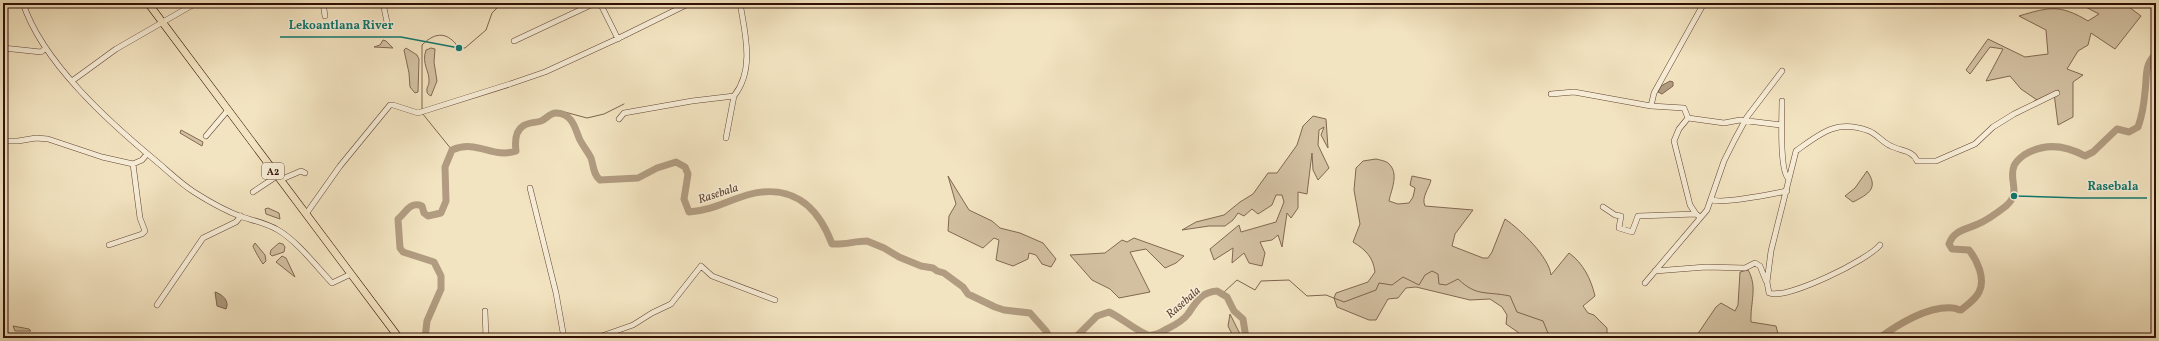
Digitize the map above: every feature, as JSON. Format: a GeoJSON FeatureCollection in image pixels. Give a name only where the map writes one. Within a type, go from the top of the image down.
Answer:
{"type":"FeatureCollection","features":[{"type":"Feature","properties":{"kind":"main road","name":"A2"},"geometry":{"type":"LineString","coordinates":[[148,3],[399,338]]}},
{"type":"Feature","properties":{"kind":"street"},"geometry":{"type":"LineString","coordinates":[[23,3],[27,14],[46,48],[72,81],[108,119],[188,188],[214,204],[241,216],[261,221],[280,231],[332,283],[351,274]]}},
{"type":"Feature","properties":{"kind":"street"},"geometry":{"type":"LineString","coordinates":[[72,81],[116,49],[196,3]]}},
{"type":"Feature","properties":{"kind":"street"},"geometry":{"type":"LineString","coordinates":[[323,3],[325,16]]}},
{"type":"Feature","properties":{"kind":"street"},"geometry":{"type":"LineString","coordinates":[[383,3],[388,27]]}},
{"type":"Feature","properties":{"kind":"street"},"geometry":{"type":"LineString","coordinates":[[514,41],[595,3]]}},
{"type":"Feature","properties":{"kind":"street"},"geometry":{"type":"LineString","coordinates":[[600,3],[618,39]]}},
{"type":"Feature","properties":{"kind":"street"},"geometry":{"type":"LineString","coordinates":[[306,214],[340,166],[387,107],[393,105],[418,113],[545,72],[618,39],[690,3]]}},
{"type":"Feature","properties":{"kind":"street"},"geometry":{"type":"LineString","coordinates":[[726,138],[734,96],[743,80],[747,64],[740,3]]}},
{"type":"Feature","properties":{"kind":"street"},"geometry":{"type":"LineString","coordinates":[[1651,106],[1654,93],[1704,3]]}},
{"type":"Feature","properties":{"kind":"street"},"geometry":{"type":"LineString","coordinates":[[3,48],[41,52],[46,48]]}},
{"type":"Feature","properties":{"kind":"street"},"geometry":{"type":"LineString","coordinates":[[1645,283],[1698,216],[1707,210],[1712,200],[1727,153],[1745,121],[1782,71]]}},
{"type":"Feature","properties":{"kind":"street"},"geometry":{"type":"LineString","coordinates":[[1551,94],[1574,92],[1651,106],[1684,108],[1688,118]]}},
{"type":"Feature","properties":{"kind":"street"},"geometry":{"type":"LineString","coordinates":[[1880,245],[1862,259],[1841,271],[1793,291],[1773,294],[1767,290],[1773,244],[1796,151],[1833,127],[1845,126],[1869,131],[1892,147],[1912,154],[1917,161],[1936,161],[1975,144],[1993,127],[2014,114],[2057,93]]}},
{"type":"Feature","properties":{"kind":"street"},"geometry":{"type":"LineString","coordinates":[[619,119],[624,113],[692,101],[734,96]]}},
{"type":"Feature","properties":{"kind":"street"},"geometry":{"type":"LineString","coordinates":[[1782,101],[1781,125],[1785,173],[1789,179]]}},
{"type":"Feature","properties":{"kind":"street"},"geometry":{"type":"LineString","coordinates":[[206,136],[228,110]]}},
{"type":"Feature","properties":{"kind":"street"},"geometry":{"type":"LineString","coordinates":[[1688,118],[1710,122],[1745,121],[1781,125]]}},
{"type":"Feature","properties":{"kind":"street"},"geometry":{"type":"LineString","coordinates":[[1688,118],[1679,129],[1674,141],[1690,205],[1698,216]]}},
{"type":"Feature","properties":{"kind":"street"},"geometry":{"type":"LineString","coordinates":[[8,141],[36,138],[48,139],[102,157],[133,164],[142,160],[147,154]]}},
{"type":"Feature","properties":{"kind":"street"},"geometry":{"type":"LineString","coordinates":[[110,245],[142,234],[145,231],[140,218],[133,164]]}},
{"type":"Feature","properties":{"kind":"street"},"geometry":{"type":"LineString","coordinates":[[253,192],[278,178],[301,171],[305,172]]}},
{"type":"Feature","properties":{"kind":"street"},"geometry":{"type":"LineString","coordinates":[[530,188],[556,293],[564,338]]}},
{"type":"Feature","properties":{"kind":"street"},"geometry":{"type":"LineString","coordinates":[[1712,200],[1718,202],[1787,190]]}},
{"type":"Feature","properties":{"kind":"street"},"geometry":{"type":"LineString","coordinates":[[1603,207],[1615,215],[1621,216],[1619,228],[1632,232],[1638,216],[1698,216]]}},
{"type":"Feature","properties":{"kind":"street"},"geometry":{"type":"LineString","coordinates":[[157,305],[203,238],[236,222],[241,216]]}},
{"type":"Feature","properties":{"kind":"street"},"geometry":{"type":"LineString","coordinates":[[1655,271],[1706,267],[1745,268],[1755,263],[1758,264],[1762,270],[1767,282]]}},
{"type":"Feature","properties":{"kind":"street"},"geometry":{"type":"LineString","coordinates":[[596,338],[633,325],[652,313],[671,304],[701,266],[712,276],[775,300]]}},
{"type":"Feature","properties":{"kind":"street"},"geometry":{"type":"LineString","coordinates":[[485,311],[486,338]]}},
{"type":"Feature","properties":{"kind":"shaded area"},"geometry":{"type":"Polygon","coordinates":[[[2078,3],[2144,3],[2129,7],[2141,16],[2115,49],[2091,33],[2088,45],[2078,51],[2067,69],[2083,75],[2073,82],[2073,117],[2058,125],[2054,93],[2037,100],[2021,89],[2010,76],[1986,81],[2003,49],[1990,47],[1970,74],[1966,70],[1988,39],[2025,57],[2048,54],[2046,30],[2019,16],[2047,9],[2054,9],[2070,12],[2088,21],[2099,14],[2078,3]]]}},
{"type":"Feature","properties":{"kind":"shaded area"},"geometry":{"type":"Polygon","coordinates":[[[383,40],[393,48],[374,47],[380,45],[383,40]]]}},
{"type":"Feature","properties":{"kind":"shaded area"},"geometry":{"type":"Polygon","coordinates":[[[406,48],[417,55],[419,59],[418,92],[415,93],[410,87],[409,73],[404,50],[406,48]]]}},
{"type":"Feature","properties":{"kind":"shaded area"},"geometry":{"type":"Polygon","coordinates":[[[431,48],[435,49],[434,62],[437,81],[431,96],[427,92],[429,78],[424,59],[426,50],[431,48]]]}},
{"type":"Feature","properties":{"kind":"shaded area"},"geometry":{"type":"Polygon","coordinates":[[[1670,81],[1673,82],[1673,86],[1662,94],[1658,92],[1661,86],[1670,81]]]}},
{"type":"Feature","properties":{"kind":"shaded area"},"geometry":{"type":"Polygon","coordinates":[[[1313,116],[1326,119],[1328,148],[1321,135],[1324,127],[1319,130],[1318,145],[1329,168],[1318,180],[1313,170],[1312,153],[1307,194],[1298,192],[1298,208],[1291,218],[1287,213],[1282,247],[1278,235],[1272,240],[1260,242],[1265,253],[1262,266],[1249,263],[1244,253],[1232,263],[1233,248],[1214,260],[1210,249],[1239,225],[1241,232],[1276,222],[1284,202],[1282,195],[1276,195],[1272,205],[1258,214],[1252,209],[1244,216],[1238,213],[1233,220],[1225,226],[1209,226],[1182,230],[1196,222],[1224,215],[1253,194],[1268,173],[1277,173],[1297,145],[1303,126],[1313,116]]]}},
{"type":"Feature","properties":{"kind":"shaded area"},"geometry":{"type":"Polygon","coordinates":[[[181,130],[203,142],[202,146],[180,133],[181,130]]]}},
{"type":"Feature","properties":{"kind":"shaded area"},"geometry":{"type":"Polygon","coordinates":[[[1376,159],[1387,162],[1392,167],[1394,172],[1394,182],[1389,201],[1398,204],[1409,203],[1413,197],[1415,188],[1410,185],[1412,176],[1431,180],[1424,199],[1425,206],[1473,210],[1455,234],[1452,246],[1483,258],[1488,258],[1492,252],[1505,219],[1519,230],[1540,252],[1549,268],[1551,275],[1569,253],[1586,272],[1595,296],[1583,306],[1588,313],[1594,315],[1607,328],[1607,338],[1519,338],[1519,333],[1506,324],[1507,315],[1502,307],[1490,299],[1470,300],[1416,287],[1406,288],[1398,298],[1388,299],[1376,320],[1369,320],[1337,307],[1334,298],[1336,293],[1368,282],[1375,272],[1371,258],[1362,248],[1353,242],[1360,224],[1354,190],[1356,168],[1363,161],[1376,159]]]}},
{"type":"Feature","properties":{"kind":"shaded area"},"geometry":{"type":"Polygon","coordinates":[[[1867,171],[1872,182],[1872,186],[1868,193],[1853,202],[1845,196],[1855,188],[1867,171]]]}},
{"type":"Feature","properties":{"kind":"shaded area"},"geometry":{"type":"Polygon","coordinates":[[[948,176],[969,210],[992,221],[1000,228],[1020,233],[1043,243],[1056,259],[1051,267],[1042,264],[1036,255],[1029,253],[1028,259],[1013,266],[996,260],[999,240],[994,238],[983,248],[948,231],[949,216],[956,204],[948,176]]]}},
{"type":"Feature","properties":{"kind":"shaded area"},"geometry":{"type":"Polygon","coordinates":[[[268,208],[279,213],[280,219],[266,214],[265,209],[268,208]]]}},
{"type":"Feature","properties":{"kind":"shaded area"},"geometry":{"type":"Polygon","coordinates":[[[1134,238],[1184,256],[1176,263],[1165,268],[1146,249],[1130,252],[1150,292],[1119,298],[1110,289],[1092,280],[1070,255],[1105,253],[1122,240],[1127,242],[1134,238]]]}},
{"type":"Feature","properties":{"kind":"shaded area"},"geometry":{"type":"Polygon","coordinates":[[[255,243],[265,255],[266,261],[263,264],[253,247],[255,243]]]}},
{"type":"Feature","properties":{"kind":"shaded area"},"geometry":{"type":"Polygon","coordinates":[[[279,243],[283,244],[285,247],[284,252],[272,256],[270,254],[271,250],[279,243]]]}},
{"type":"Feature","properties":{"kind":"shaded area"},"geometry":{"type":"Polygon","coordinates":[[[282,256],[286,258],[295,277],[276,262],[282,256]]]}},
{"type":"Feature","properties":{"kind":"shaded area"},"geometry":{"type":"Polygon","coordinates":[[[1748,270],[1753,283],[1751,322],[1776,326],[1779,338],[1695,338],[1716,307],[1721,303],[1735,311],[1738,305],[1740,272],[1748,270]]]}},
{"type":"Feature","properties":{"kind":"shaded area"},"geometry":{"type":"Polygon","coordinates":[[[215,292],[225,298],[227,303],[226,309],[217,306],[215,292]]]}},
{"type":"Feature","properties":{"kind":"shaded area"},"geometry":{"type":"Polygon","coordinates":[[[1230,314],[1242,338],[1234,338],[1228,326],[1230,314]]]}},
{"type":"Feature","properties":{"kind":"shaded area"},"geometry":{"type":"Polygon","coordinates":[[[13,326],[29,329],[31,331],[15,331],[13,326]]]}},
{"type":"Feature","properties":{"kind":"waterway"},"geometry":{"type":"LineString","coordinates":[[422,110],[422,45],[432,37],[442,35],[451,39],[459,48],[465,48],[486,30],[492,13],[502,3]]}},
{"type":"Feature","properties":{"kind":"waterway","name":"Rasebala"},"geometry":{"type":"LineString","coordinates":[[1879,338],[1895,327],[1923,313],[1943,308],[1954,308],[1961,310],[1978,295],[1982,281],[1980,270],[1975,259],[1969,250],[1952,249],[1949,244],[1951,239],[1960,231],[1989,218],[2011,201],[2014,191],[2012,177],[2014,166],[2024,155],[2040,148],[2055,146],[2070,149],[2085,156],[2093,152],[2117,129],[2129,132],[2138,127],[2141,119],[2148,67],[2152,58],[2156,54]]}},
{"type":"Feature","properties":{"kind":"waterway"},"geometry":{"type":"LineString","coordinates":[[558,113],[561,111],[587,118],[604,114],[624,104]]}},
{"type":"Feature","properties":{"kind":"waterway"},"geometry":{"type":"LineString","coordinates":[[422,113],[452,150]]}},
{"type":"Feature","properties":{"kind":"waterway","name":"Rasebala"},"geometry":{"type":"LineString","coordinates":[[425,338],[427,321],[441,289],[441,276],[434,262],[403,252],[400,248],[398,219],[408,208],[414,205],[422,206],[424,213],[428,216],[441,213],[446,201],[445,167],[452,150],[461,147],[469,147],[500,153],[516,151],[516,137],[520,128],[528,124],[541,121],[555,113],[567,116],[573,123],[580,140],[591,158],[596,175],[600,180],[638,178],[657,168],[676,162],[685,167],[688,174],[684,199],[689,212],[704,210],[747,195],[762,192],[776,192],[789,195],[800,200],[810,208],[826,230],[832,244],[867,241],[884,248],[899,257],[921,266],[933,268],[944,273],[963,287],[968,294],[995,307],[1004,310],[1030,313],[1046,331],[1050,338]]}},
{"type":"Feature","properties":{"kind":"waterway"},"geometry":{"type":"LineString","coordinates":[[1223,293],[1237,280],[1255,290],[1261,281],[1289,280],[1307,296],[1326,295],[1344,302],[1376,290],[1379,283],[1392,285],[1403,277],[1419,285],[1425,275],[1432,271],[1438,274],[1439,284],[1446,285],[1458,279],[1476,291],[1510,296],[1517,312],[1543,321],[1550,338]]}},
{"type":"Feature","properties":{"kind":"waterway","name":"Rasebala"},"geometry":{"type":"LineString","coordinates":[[1075,338],[1097,316],[1109,312],[1143,333],[1148,335],[1157,334],[1183,319],[1200,298],[1207,293],[1217,291],[1227,297],[1234,311],[1243,319],[1246,338]]}},
{"type":"Feature","properties":{"kind":"place","name":"Lekoantlana River"},"geometry":{"type":"Point","coordinates":[459,48]}},
{"type":"Feature","properties":{"kind":"place","name":"Rasebala"},"geometry":{"type":"Point","coordinates":[2014,196]}}]}
